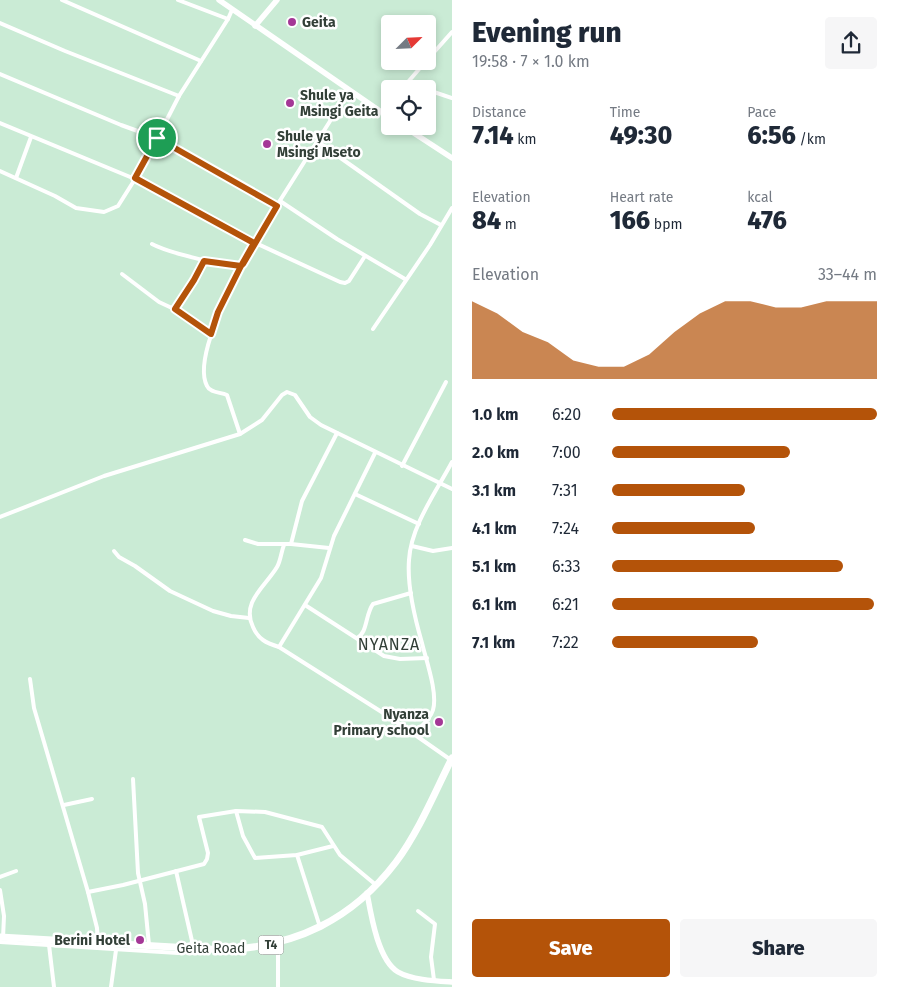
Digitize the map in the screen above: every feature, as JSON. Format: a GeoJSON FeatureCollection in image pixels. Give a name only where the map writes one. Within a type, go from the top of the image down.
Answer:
{"type":"FeatureCollection","features":[{"type":"Feature","properties":{"kind":"highway","name":"Geita Road"},"geometry":{"type":"LineString","coordinates":[[1,939],[190,949],[241,949],[278,944],[320,927],[350,908],[376,885],[396,862],[408,844],[451,759]]}},
{"type":"Feature","properties":{"kind":"street"},"geometry":{"type":"LineString","coordinates":[[62,0],[201,61]]}},
{"type":"Feature","properties":{"kind":"street"},"geometry":{"type":"LineString","coordinates":[[178,0],[228,20]]}},
{"type":"Feature","properties":{"kind":"street"},"geometry":{"type":"LineString","coordinates":[[219,0],[381,113]]}},
{"type":"Feature","properties":{"kind":"street"},"geometry":{"type":"LineString","coordinates":[[254,26],[277,0]]}},
{"type":"Feature","properties":{"kind":"street"},"geometry":{"type":"LineString","coordinates":[[0,171],[76,208],[104,212],[118,206],[179,96],[228,20],[232,10]]}},
{"type":"Feature","properties":{"kind":"street"},"geometry":{"type":"LineString","coordinates":[[0,23],[179,96]]}},
{"type":"Feature","properties":{"kind":"street"},"geometry":{"type":"LineString","coordinates":[[436,50],[451,34]]}},
{"type":"Feature","properties":{"kind":"street"},"geometry":{"type":"LineString","coordinates":[[410,80],[418,70]]}},
{"type":"Feature","properties":{"kind":"street"},"geometry":{"type":"LineString","coordinates":[[0,74],[121,125],[157,138],[277,206]]}},
{"type":"Feature","properties":{"kind":"street"},"geometry":{"type":"LineString","coordinates":[[240,434],[227,395],[214,391],[206,384],[205,364],[211,334],[218,312],[254,243],[349,91]]}},
{"type":"Feature","properties":{"kind":"street"},"geometry":{"type":"LineString","coordinates":[[436,93],[452,98]]}},
{"type":"Feature","properties":{"kind":"street"},"geometry":{"type":"LineString","coordinates":[[0,123],[135,178],[254,243],[345,283],[350,280],[364,256]]}},
{"type":"Feature","properties":{"kind":"street"},"geometry":{"type":"LineString","coordinates":[[416,135],[452,158]]}},
{"type":"Feature","properties":{"kind":"street"},"geometry":{"type":"LineString","coordinates":[[16,178],[31,137]]}},
{"type":"Feature","properties":{"kind":"street"},"geometry":{"type":"LineString","coordinates":[[318,142],[420,214],[442,225]]}},
{"type":"Feature","properties":{"kind":"street"},"geometry":{"type":"LineString","coordinates":[[280,200],[364,256],[405,279]]}},
{"type":"Feature","properties":{"kind":"street"},"geometry":{"type":"LineString","coordinates":[[373,329],[405,279],[430,245],[452,208]]}},
{"type":"Feature","properties":{"kind":"street"},"geometry":{"type":"LineString","coordinates":[[152,244],[204,261],[241,266]]}},
{"type":"Feature","properties":{"kind":"street"},"geometry":{"type":"LineString","coordinates":[[175,309],[204,261]]}},
{"type":"Feature","properties":{"kind":"street"},"geometry":{"type":"LineString","coordinates":[[122,274],[159,302],[175,309],[211,334]]}},
{"type":"Feature","properties":{"kind":"street"},"geometry":{"type":"LineString","coordinates":[[402,466],[446,382]]}},
{"type":"Feature","properties":{"kind":"street"},"geometry":{"type":"LineString","coordinates":[[0,517],[104,476],[240,434],[262,420],[282,395],[287,392],[295,395],[310,417],[337,433],[452,489]]}},
{"type":"Feature","properties":{"kind":"street"},"geometry":{"type":"LineString","coordinates":[[291,544],[302,501],[337,433]]}},
{"type":"Feature","properties":{"kind":"street"},"geometry":{"type":"LineString","coordinates":[[279,647],[322,578],[329,548],[375,453]]}},
{"type":"Feature","properties":{"kind":"street"},"geometry":{"type":"LineString","coordinates":[[414,734],[428,719],[434,703],[427,658],[411,594],[408,566],[412,546],[420,524],[452,462]]}},
{"type":"Feature","properties":{"kind":"street"},"geometry":{"type":"LineString","coordinates":[[355,494],[420,524]]}},
{"type":"Feature","properties":{"kind":"street"},"geometry":{"type":"LineString","coordinates":[[245,540],[258,544],[291,544],[329,548]]}},
{"type":"Feature","properties":{"kind":"street"},"geometry":{"type":"LineString","coordinates":[[284,545],[278,564],[251,604],[249,618],[259,638],[279,647],[451,759]]}},
{"type":"Feature","properties":{"kind":"street"},"geometry":{"type":"LineString","coordinates":[[412,546],[432,551],[452,548]]}},
{"type":"Feature","properties":{"kind":"street"},"geometry":{"type":"LineString","coordinates":[[114,552],[121,559],[135,566],[170,591],[224,615],[249,618]]}},
{"type":"Feature","properties":{"kind":"street"},"geometry":{"type":"LineString","coordinates":[[357,638],[363,633],[368,613],[373,604],[411,594]]}},
{"type":"Feature","properties":{"kind":"street"},"geometry":{"type":"LineString","coordinates":[[304,605],[384,656],[400,659],[427,658]]}},
{"type":"Feature","properties":{"kind":"street"},"geometry":{"type":"LineString","coordinates":[[30,679],[36,714],[88,892],[97,928],[98,944]]}},
{"type":"Feature","properties":{"kind":"street"},"geometry":{"type":"LineString","coordinates":[[133,779],[140,880],[147,912],[149,946]]}},
{"type":"Feature","properties":{"kind":"street"},"geometry":{"type":"LineString","coordinates":[[64,805],[92,799]]}},
{"type":"Feature","properties":{"kind":"street"},"geometry":{"type":"LineString","coordinates":[[88,892],[202,865],[207,859],[207,848],[199,817],[236,811],[265,812],[318,825],[326,832],[333,846],[348,862],[376,885]]}},
{"type":"Feature","properties":{"kind":"street"},"geometry":{"type":"LineString","coordinates":[[236,811],[243,836],[255,858],[297,855],[333,846]]}},
{"type":"Feature","properties":{"kind":"street"},"geometry":{"type":"LineString","coordinates":[[297,855],[320,927]]}},
{"type":"Feature","properties":{"kind":"street"},"geometry":{"type":"LineString","coordinates":[[0,877],[16,871]]}},
{"type":"Feature","properties":{"kind":"street"},"geometry":{"type":"LineString","coordinates":[[176,872],[192,941],[190,949]]}},
{"type":"Feature","properties":{"kind":"street"},"geometry":{"type":"LineString","coordinates":[[0,890],[4,916],[1,939],[49,945],[178,954]]}},
{"type":"Feature","properties":{"kind":"street"},"geometry":{"type":"LineString","coordinates":[[367,893],[383,953],[390,964],[402,974],[452,982]]}},
{"type":"Feature","properties":{"kind":"street"},"geometry":{"type":"LineString","coordinates":[[418,911],[434,924],[431,957],[434,980]]}},
{"type":"Feature","properties":{"kind":"street"},"geometry":{"type":"LineString","coordinates":[[278,944],[278,987]]}},
{"type":"Feature","properties":{"kind":"street"},"geometry":{"type":"LineString","coordinates":[[49,945],[54,987]]}},
{"type":"Feature","properties":{"kind":"street"},"geometry":{"type":"LineString","coordinates":[[112,987],[116,950]]}},
{"type":"Feature","properties":{"kind":"place","name":"Geita"},"geometry":{"type":"Point","coordinates":[292,22]}},
{"type":"Feature","properties":{"kind":"place","name":"Shule ya Msingi Geita"},"geometry":{"type":"Point","coordinates":[290,103]}},
{"type":"Feature","properties":{"kind":"place","name":"Shule ya Msingi Mseto"},"geometry":{"type":"Point","coordinates":[267,144]}},
{"type":"Feature","properties":{"kind":"place","name":"Nyanza Primary school"},"geometry":{"type":"Point","coordinates":[439,722]}},
{"type":"Feature","properties":{"kind":"place","name":"Berini Hotel"},"geometry":{"type":"Point","coordinates":[140,940]}},
{"type":"Feature","properties":{"kind":"district","name":"NYANZA"},"geometry":{"type":"Point","coordinates":[389,644]}},
{"type":"Feature","properties":{"kind":"route"},"geometry":{"type":"LineString","coordinates":[[157,138],[135,178],[254,243],[241,266],[204,261],[198,274],[175,309],[211,334],[218,312],[241,266],[243,264],[262,229],[277,206],[157,138]]}}]}
